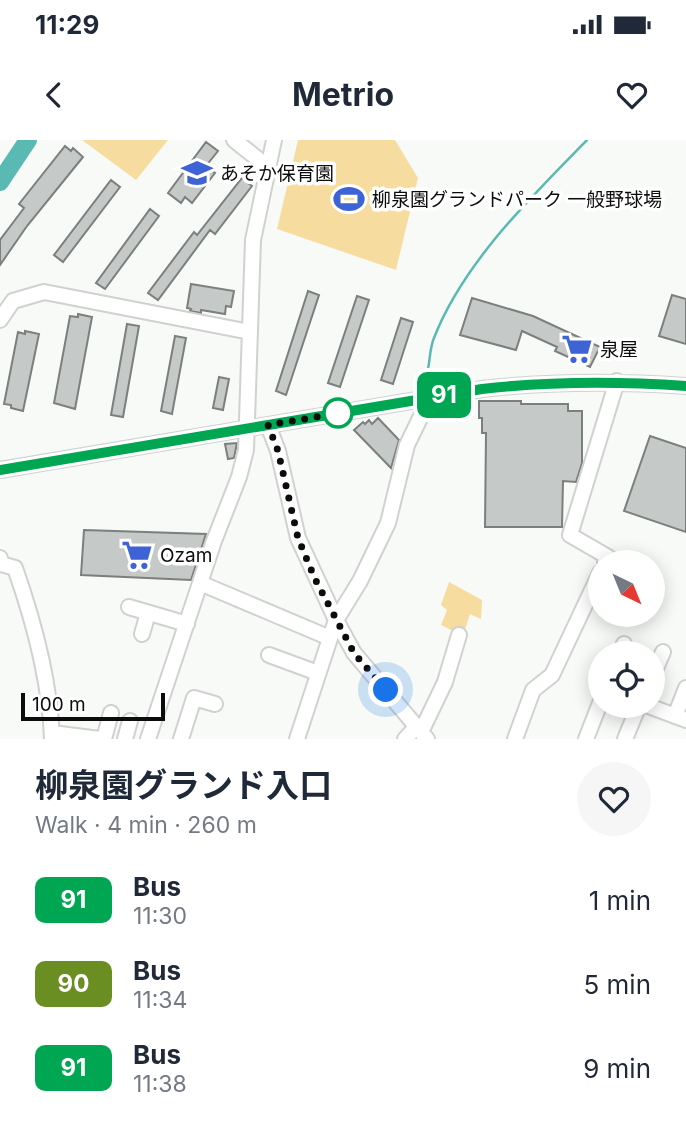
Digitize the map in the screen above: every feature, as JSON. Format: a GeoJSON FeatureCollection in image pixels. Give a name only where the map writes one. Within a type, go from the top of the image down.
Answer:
{"type":"FeatureCollection","features":[{"type":"Feature","properties":{"kind":"street"},"geometry":{"type":"LineString","coordinates":[[234,140],[268,167]]}},
{"type":"Feature","properties":{"kind":"street"},"geometry":{"type":"LineString","coordinates":[[148,739],[246,450],[253,240],[274,140]]}},
{"type":"Feature","properties":{"kind":"street"},"geometry":{"type":"LineString","coordinates":[[0,320],[13,301],[44,292],[250,332]]}},
{"type":"Feature","properties":{"kind":"street"},"geometry":{"type":"LineString","coordinates":[[0,470],[425,398],[524,384],[617,381],[686,386]]}},
{"type":"Feature","properties":{"kind":"street"},"geometry":{"type":"LineString","coordinates":[[596,550],[570,535],[617,381]]}},
{"type":"Feature","properties":{"kind":"street"},"geometry":{"type":"LineString","coordinates":[[297,739],[335,620],[360,581],[388,523],[407,445],[424,410],[425,398]]}},
{"type":"Feature","properties":{"kind":"street"},"geometry":{"type":"LineString","coordinates":[[268,425],[278,451],[298,538],[335,620],[354,653],[422,732]]}},
{"type":"Feature","properties":{"kind":"street"},"geometry":{"type":"LineString","coordinates":[[0,558],[1,564],[15,568],[31,614],[52,736],[102,739],[111,713]]}},
{"type":"Feature","properties":{"kind":"street"},"geometry":{"type":"LineString","coordinates":[[200,583],[330,638]]}},
{"type":"Feature","properties":{"kind":"street"},"geometry":{"type":"LineString","coordinates":[[515,739],[533,690],[552,676],[588,599]]}},
{"type":"Feature","properties":{"kind":"street"},"geometry":{"type":"LineString","coordinates":[[129,607],[187,624]]}},
{"type":"Feature","properties":{"kind":"street"},"geometry":{"type":"LineString","coordinates":[[142,634],[148,613]]}},
{"type":"Feature","properties":{"kind":"street"},"geometry":{"type":"LineString","coordinates":[[405,739],[422,732],[444,682],[459,635]]}},
{"type":"Feature","properties":{"kind":"street"},"geometry":{"type":"LineString","coordinates":[[270,655],[318,673]]}},
{"type":"Feature","properties":{"kind":"street"},"geometry":{"type":"LineString","coordinates":[[680,718],[686,688]]}},
{"type":"Feature","properties":{"kind":"street"},"geometry":{"type":"LineString","coordinates":[[181,739],[194,698],[211,699]]}},
{"type":"Feature","properties":{"kind":"street"},"geometry":{"type":"LineString","coordinates":[[586,739],[594,718]]}},
{"type":"Feature","properties":{"kind":"street"},"geometry":{"type":"LineString","coordinates":[[625,739],[634,718]]}},
{"type":"Feature","properties":{"kind":"street"},"geometry":{"type":"LineString","coordinates":[[125,739],[130,721]]}},
{"type":"Feature","properties":{"kind":"shaded area"},"geometry":{"type":"Polygon","coordinates":[[[82,140],[168,140],[136,180],[82,140]]]}},
{"type":"Feature","properties":{"kind":"shaded area","name":"柳泉園グランドパーク 一般野球場"},"geometry":{"type":"Polygon","coordinates":[[[298,140],[395,140],[418,178],[396,270],[277,229],[298,140]]]}},
{"type":"Feature","properties":{"kind":"shaded area"},"geometry":{"type":"Polygon","coordinates":[[[449,582],[482,600],[481,619],[470,614],[463,636],[441,625],[447,610],[441,605],[449,582]]]}},
{"type":"Feature","properties":{"kind":"building"},"geometry":{"type":"Polygon","coordinates":[[[206,142],[218,151],[206,166],[215,173],[192,203],[185,197],[181,203],[168,193],[206,142]]]}},
{"type":"Feature","properties":{"kind":"building"},"geometry":{"type":"Polygon","coordinates":[[[65,146],[71,151],[73,148],[83,157],[27,226],[0,265],[0,240],[24,208],[19,204],[65,146]]]}},
{"type":"Feature","properties":{"kind":"building"},"geometry":{"type":"Polygon","coordinates":[[[242,178],[252,186],[215,234],[210,230],[158,300],[148,293],[194,232],[197,235],[242,178]]]}},
{"type":"Feature","properties":{"kind":"building"},"geometry":{"type":"Polygon","coordinates":[[[111,180],[120,187],[63,262],[54,255],[111,180]]]}},
{"type":"Feature","properties":{"kind":"building"},"geometry":{"type":"Polygon","coordinates":[[[150,209],[159,216],[105,289],[96,283],[150,209]]]}},
{"type":"Feature","properties":{"kind":"building"},"geometry":{"type":"Polygon","coordinates":[[[191,284],[234,291],[231,307],[226,306],[225,314],[190,311],[191,309],[187,308],[191,284]]]}},
{"type":"Feature","properties":{"kind":"building"},"geometry":{"type":"Polygon","coordinates":[[[308,291],[319,295],[286,395],[276,391],[308,291]]]}},
{"type":"Feature","properties":{"kind":"building"},"geometry":{"type":"Polygon","coordinates":[[[672,295],[686,299],[686,344],[659,336],[672,295]]]}},
{"type":"Feature","properties":{"kind":"building"},"geometry":{"type":"Polygon","coordinates":[[[357,296],[369,300],[340,387],[328,383],[357,296]]]}},
{"type":"Feature","properties":{"kind":"building"},"geometry":{"type":"Polygon","coordinates":[[[472,298],[533,316],[600,347],[590,367],[555,351],[557,347],[522,331],[516,350],[460,335],[472,298]]]}},
{"type":"Feature","properties":{"kind":"building"},"geometry":{"type":"Polygon","coordinates":[[[78,314],[92,317],[75,409],[54,403],[70,316],[78,317],[78,314]]]}},
{"type":"Feature","properties":{"kind":"building"},"geometry":{"type":"Polygon","coordinates":[[[401,318],[413,322],[393,384],[381,380],[401,318]]]}},
{"type":"Feature","properties":{"kind":"building"},"geometry":{"type":"Polygon","coordinates":[[[127,324],[139,326],[123,417],[111,415],[127,324]]]}},
{"type":"Feature","properties":{"kind":"building"},"geometry":{"type":"Polygon","coordinates":[[[25,331],[39,334],[23,411],[4,404],[18,332],[25,334],[25,331]]]}},
{"type":"Feature","properties":{"kind":"building"},"geometry":{"type":"Polygon","coordinates":[[[175,336],[186,338],[172,414],[161,411],[175,336]]]}},
{"type":"Feature","properties":{"kind":"building"},"geometry":{"type":"Polygon","coordinates":[[[219,377],[229,379],[223,410],[213,408],[219,377]]]}},
{"type":"Feature","properties":{"kind":"building"},"geometry":{"type":"Polygon","coordinates":[[[479,401],[568,404],[568,411],[582,411],[582,463],[576,482],[563,481],[562,527],[485,527],[486,433],[482,433],[479,401]]]}},
{"type":"Feature","properties":{"kind":"building"},"geometry":{"type":"Polygon","coordinates":[[[378,418],[399,440],[391,468],[354,430],[363,422],[365,424],[369,420],[372,424],[378,418]]]}},
{"type":"Feature","properties":{"kind":"building"},"geometry":{"type":"Polygon","coordinates":[[[650,436],[686,448],[686,532],[624,511],[650,436]]]}},
{"type":"Feature","properties":{"kind":"building"},"geometry":{"type":"Polygon","coordinates":[[[237,443],[234,458],[228,459],[225,444],[237,443]]]}},
{"type":"Feature","properties":{"kind":"building"},"geometry":{"type":"Polygon","coordinates":[[[84,530],[206,534],[191,580],[81,575],[84,530]]]}},
{"type":"Feature","properties":{"kind":"waterway"},"geometry":{"type":"LineString","coordinates":[[0,182],[28,140]]}},
{"type":"Feature","properties":{"kind":"waterway"},"geometry":{"type":"LineString","coordinates":[[438,382],[428,369],[432,345],[462,283],[522,207],[587,140]]}},
{"type":"Feature","properties":{"kind":"bus line","name":"91"},"geometry":{"type":"LineString","coordinates":[[0,470],[482,389],[560,382],[631,382],[686,386]]}},
{"type":"Feature","properties":{"kind":"place","name":"あそか保育園"},"geometry":{"type":"Point","coordinates":[197,173]}},
{"type":"Feature","properties":{"kind":"place","name":"柳泉園グランドパーク 一般野球場"},"geometry":{"type":"Point","coordinates":[349,199]}},
{"type":"Feature","properties":{"kind":"place","name":"泉屋"},"geometry":{"type":"Point","coordinates":[577,349]}},
{"type":"Feature","properties":{"kind":"place","name":"Ozam"},"geometry":{"type":"Point","coordinates":[137,555]}},
{"type":"Feature","properties":{"kind":"route"},"geometry":{"type":"LineString","coordinates":[[338,413],[268,425],[278,451],[298,538],[315,579],[354,653],[386,690]]}}]}
